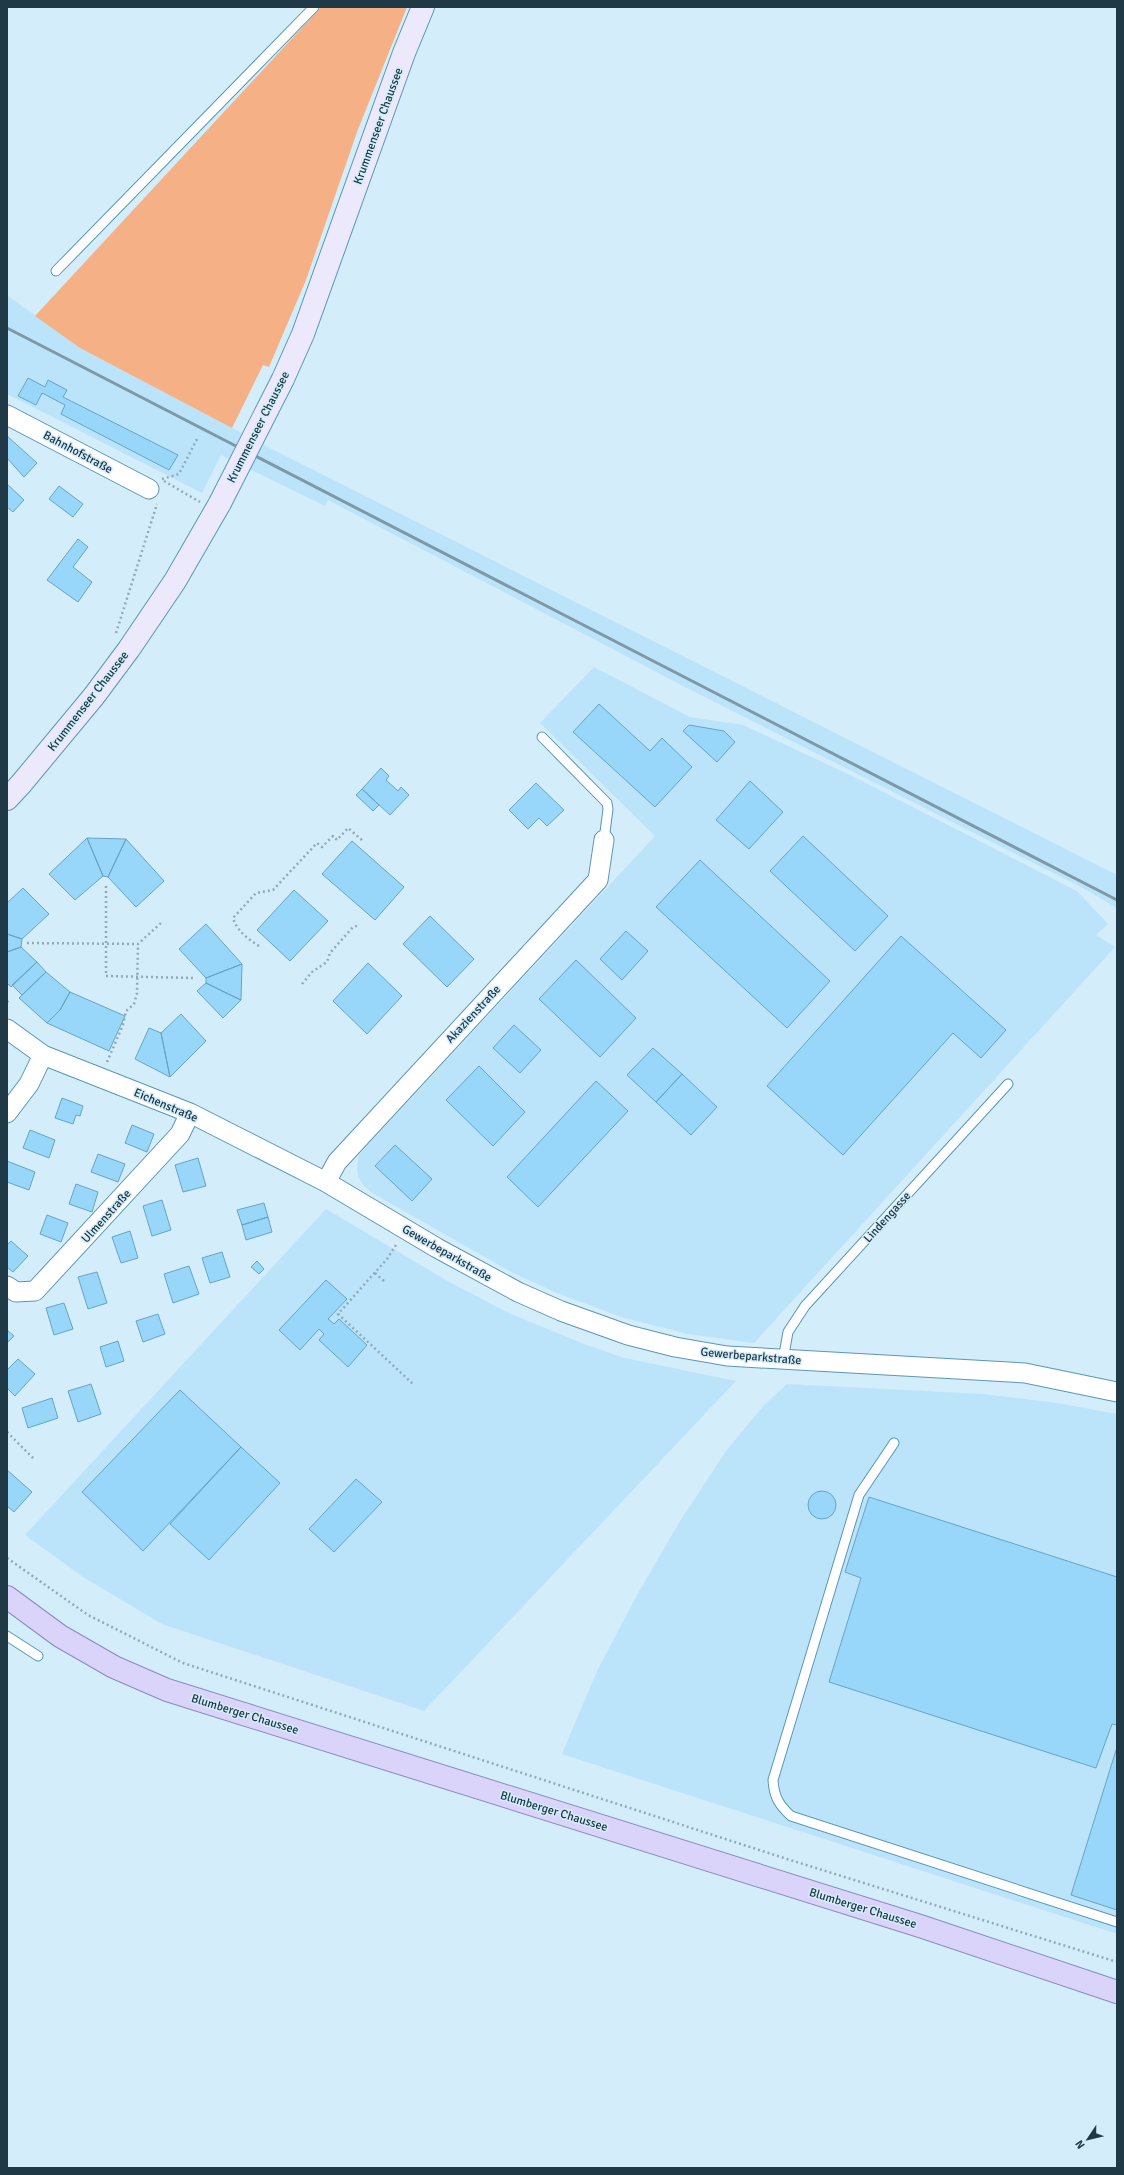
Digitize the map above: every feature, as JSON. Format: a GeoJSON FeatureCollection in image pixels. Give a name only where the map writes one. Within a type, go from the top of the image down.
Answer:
{"type":"FeatureCollection","features":[{"type":"Feature","properties":{"kind":"main road","name":"Krummenseer Chaussee"},"geometry":{"type":"LineString","coordinates":[[7,799],[89,702],[129,649],[175,581],[213,504],[283,379],[303,334],[401,60],[423,7]]}},
{"type":"Feature","properties":{"kind":"main road","name":"Blumberger Chaussee"},"geometry":{"type":"LineString","coordinates":[[7,1597],[60,1636],[114,1667],[166,1690],[920,1926],[1117,1992]]}},
{"type":"Feature","properties":{"kind":"street","name":"Bahnhofstraße"},"geometry":{"type":"LineString","coordinates":[[7,415],[149,489]]}},
{"type":"Feature","properties":{"kind":"street","name":"Akazienstraße"},"geometry":{"type":"LineString","coordinates":[[326,1182],[337,1162],[598,880],[604,840]]}},
{"type":"Feature","properties":{"kind":"street","name":"Eichenstraße"},"geometry":{"type":"LineString","coordinates":[[7,1029],[43,1054],[190,1113],[326,1182]]}},
{"type":"Feature","properties":{"kind":"street"},"geometry":{"type":"LineString","coordinates":[[7,1113],[29,1084],[43,1054]]}},
{"type":"Feature","properties":{"kind":"street","name":"Ulmenstraße"},"geometry":{"type":"LineString","coordinates":[[7,1286],[16,1292],[35,1291],[180,1134],[190,1113]]}},
{"type":"Feature","properties":{"kind":"street","name":"Gewerbeparkstraße"},"geometry":{"type":"LineString","coordinates":[[326,1182],[437,1248],[518,1292],[561,1312],[628,1335],[675,1347],[727,1356],[1025,1372],[1117,1392]]}},
{"type":"Feature","properties":{"kind":"lane"},"geometry":{"type":"LineString","coordinates":[[56,271],[314,7]]}},
{"type":"Feature","properties":{"kind":"lane"},"geometry":{"type":"LineString","coordinates":[[542,737],[607,803],[608,809],[604,840]]}},
{"type":"Feature","properties":{"kind":"lane","name":"Lindengasse"},"geometry":{"type":"LineString","coordinates":[[783,1360],[788,1332],[805,1306],[1008,1084]]}},
{"type":"Feature","properties":{"kind":"lane"},"geometry":{"type":"LineString","coordinates":[[894,1443],[858,1495],[773,1780],[774,1795],[780,1806],[791,1816],[1117,1922]]}},
{"type":"Feature","properties":{"kind":"lane"},"geometry":{"type":"LineString","coordinates":[[7,1636],[38,1656]]}},
{"type":"Feature","properties":{"kind":"path"},"geometry":{"type":"LineString","coordinates":[[197,439],[179,474],[164,477],[162,480],[213,504]]}},
{"type":"Feature","properties":{"kind":"path"},"geometry":{"type":"LineString","coordinates":[[115,638],[117,626],[157,510],[158,498],[149,489]]}},
{"type":"Feature","properties":{"kind":"path"},"geometry":{"type":"LineString","coordinates":[[260,946],[252,942],[236,926],[233,918],[256,893],[273,890],[317,843],[322,847],[333,836],[337,840],[348,828],[363,841]]}},
{"type":"Feature","properties":{"kind":"path"},"geometry":{"type":"LineString","coordinates":[[106,886],[106,976],[193,978]]}},
{"type":"Feature","properties":{"kind":"path"},"geometry":{"type":"LineString","coordinates":[[27,943],[106,942],[138,944],[161,923]]}},
{"type":"Feature","properties":{"kind":"path"},"geometry":{"type":"LineString","coordinates":[[302,984],[312,972],[327,962],[330,953],[353,927],[360,925]]}},
{"type":"Feature","properties":{"kind":"path"},"geometry":{"type":"LineString","coordinates":[[99,1077],[123,1025],[126,1011],[134,1004],[137,993],[138,944]]}},
{"type":"Feature","properties":{"kind":"path"},"geometry":{"type":"LineString","coordinates":[[7,1002],[10,998]]}},
{"type":"Feature","properties":{"kind":"path"},"geometry":{"type":"LineString","coordinates":[[396,1246],[387,1259],[338,1314],[413,1384]]}},
{"type":"Feature","properties":{"kind":"path"},"geometry":{"type":"LineString","coordinates":[[375,1273],[385,1282]]}},
{"type":"Feature","properties":{"kind":"path"},"geometry":{"type":"LineString","coordinates":[[7,1432],[34,1460]]}},
{"type":"Feature","properties":{"kind":"path"},"geometry":{"type":"LineString","coordinates":[[7,1558],[88,1615],[183,1663],[787,1859],[1117,1962]]}},
{"type":"Feature","properties":{"kind":"shaded area"},"geometry":{"type":"Polygon","coordinates":[[[321,7],[407,7],[357,132],[306,280],[269,367],[263,365],[232,428],[80,348],[35,316],[321,7]]]}},
{"type":"Feature","properties":{"kind":"shaded area"},"geometry":{"type":"Polygon","coordinates":[[[7,295],[80,348],[272,449],[1117,875],[1117,908],[1079,886],[683,686],[328,500],[325,506],[221,455],[202,493],[7,394],[7,295]]]}},
{"type":"Feature","properties":{"kind":"shaded area"},"geometry":{"type":"Polygon","coordinates":[[[594,667],[690,717],[743,725],[754,730],[850,775],[1077,891],[1108,924],[1096,935],[1115,947],[754,1343],[688,1334],[621,1317],[557,1293],[513,1273],[372,1193],[364,1186],[358,1177],[358,1157],[363,1150],[655,836],[540,723],[594,667]]]}},
{"type":"Feature","properties":{"kind":"shaded area"},"geometry":{"type":"Polygon","coordinates":[[[326,1209],[451,1283],[509,1313],[584,1344],[625,1358],[736,1381],[424,1711],[162,1624],[83,1577],[25,1535],[326,1209]]]}},
{"type":"Feature","properties":{"kind":"shaded area"},"geometry":{"type":"Polygon","coordinates":[[[787,1384],[983,1394],[1058,1403],[1117,1414],[1117,1934],[562,1754],[597,1671],[637,1595],[680,1521],[726,1451],[764,1405],[787,1384]]]}},
{"type":"Feature","properties":{"kind":"building"},"geometry":{"type":"Polygon","coordinates":[[[28,378],[45,387],[48,380],[67,390],[63,397],[178,455],[169,470],[61,414],[65,405],[42,393],[36,405],[18,396],[28,378]]]}},
{"type":"Feature","properties":{"kind":"building"},"geometry":{"type":"Polygon","coordinates":[[[7,436],[37,463],[24,477],[7,458],[7,436]]]}},
{"type":"Feature","properties":{"kind":"building"},"geometry":{"type":"Polygon","coordinates":[[[7,484],[24,500],[13,512],[7,507],[7,484]]]}},
{"type":"Feature","properties":{"kind":"building"},"geometry":{"type":"Polygon","coordinates":[[[59,486],[83,504],[73,517],[49,499],[59,486]]]}},
{"type":"Feature","properties":{"kind":"building"},"geometry":{"type":"Polygon","coordinates":[[[78,539],[88,547],[73,567],[92,582],[78,602],[47,580],[78,539]]]}},
{"type":"Feature","properties":{"kind":"building"},"geometry":{"type":"Polygon","coordinates":[[[599,704],[650,751],[662,738],[692,767],[655,807],[573,732],[599,704]]]}},
{"type":"Feature","properties":{"kind":"building"},"geometry":{"type":"Polygon","coordinates":[[[689,725],[724,731],[735,742],[717,762],[683,731],[689,725]]]}},
{"type":"Feature","properties":{"kind":"building"},"geometry":{"type":"Polygon","coordinates":[[[381,768],[389,776],[386,780],[398,791],[401,787],[409,795],[390,815],[362,789],[381,768]]]}},
{"type":"Feature","properties":{"kind":"building"},"geometry":{"type":"Polygon","coordinates":[[[750,781],[783,812],[749,849],[716,820],[750,781]]]}},
{"type":"Feature","properties":{"kind":"building"},"geometry":{"type":"Polygon","coordinates":[[[536,783],[564,810],[547,826],[539,818],[528,829],[509,810],[536,783]]]}},
{"type":"Feature","properties":{"kind":"building"},"geometry":{"type":"Polygon","coordinates":[[[362,789],[379,805],[373,811],[356,795],[362,789]]]}},
{"type":"Feature","properties":{"kind":"building"},"geometry":{"type":"Polygon","coordinates":[[[803,836],[888,916],[855,951],[770,871],[803,836]]]}},
{"type":"Feature","properties":{"kind":"building"},"geometry":{"type":"Polygon","coordinates":[[[87,838],[103,876],[75,900],[49,874],[87,838]]]}},
{"type":"Feature","properties":{"kind":"building"},"geometry":{"type":"Polygon","coordinates":[[[87,838],[126,839],[108,877],[103,876],[87,838]]]}},
{"type":"Feature","properties":{"kind":"building"},"geometry":{"type":"Polygon","coordinates":[[[126,839],[164,881],[136,907],[108,877],[126,839]]]}},
{"type":"Feature","properties":{"kind":"building"},"geometry":{"type":"Polygon","coordinates":[[[352,841],[404,887],[375,920],[322,874],[352,841]]]}},
{"type":"Feature","properties":{"kind":"building"},"geometry":{"type":"Polygon","coordinates":[[[700,860],[830,981],[787,1028],[656,907],[700,860]]]}},
{"type":"Feature","properties":{"kind":"building"},"geometry":{"type":"Polygon","coordinates":[[[23,888],[49,914],[22,939],[7,934],[7,903],[23,888]]]}},
{"type":"Feature","properties":{"kind":"building"},"geometry":{"type":"Polygon","coordinates":[[[294,890],[328,921],[290,961],[257,930],[294,890]]]}},
{"type":"Feature","properties":{"kind":"building"},"geometry":{"type":"Polygon","coordinates":[[[430,916],[474,959],[447,987],[403,944],[430,916]]]}},
{"type":"Feature","properties":{"kind":"building"},"geometry":{"type":"Polygon","coordinates":[[[206,924],[242,964],[206,978],[179,949],[206,924]]]}},
{"type":"Feature","properties":{"kind":"building"},"geometry":{"type":"Polygon","coordinates":[[[626,931],[648,951],[622,980],[600,959],[626,931]]]}},
{"type":"Feature","properties":{"kind":"building"},"geometry":{"type":"Polygon","coordinates":[[[7,934],[22,939],[21,947],[7,952],[7,934]]]}},
{"type":"Feature","properties":{"kind":"building"},"geometry":{"type":"Polygon","coordinates":[[[901,936],[1006,1030],[981,1058],[953,1033],[843,1155],[767,1086],[901,936]]]}},
{"type":"Feature","properties":{"kind":"building"},"geometry":{"type":"Polygon","coordinates":[[[21,947],[37,962],[11,987],[7,983],[7,952],[21,947]]]}},
{"type":"Feature","properties":{"kind":"building"},"geometry":{"type":"Polygon","coordinates":[[[576,960],[636,1018],[600,1057],[539,999],[576,960]]]}},
{"type":"Feature","properties":{"kind":"building"},"geometry":{"type":"Polygon","coordinates":[[[37,962],[46,972],[22,995],[12,985],[37,962]]]}},
{"type":"Feature","properties":{"kind":"building"},"geometry":{"type":"Polygon","coordinates":[[[368,963],[402,996],[367,1034],[333,1001],[368,963]]]}},
{"type":"Feature","properties":{"kind":"building"},"geometry":{"type":"Polygon","coordinates":[[[242,964],[241,1000],[206,983],[206,978],[242,964]]]}},
{"type":"Feature","properties":{"kind":"building"},"geometry":{"type":"Polygon","coordinates":[[[46,972],[70,992],[60,1010],[47,1023],[19,998],[46,972]]]}},
{"type":"Feature","properties":{"kind":"building"},"geometry":{"type":"Polygon","coordinates":[[[206,983],[241,1000],[223,1018],[197,991],[206,983]]]}},
{"type":"Feature","properties":{"kind":"building"},"geometry":{"type":"Polygon","coordinates":[[[70,992],[125,1016],[109,1051],[47,1023],[60,1010],[70,992]]]}},
{"type":"Feature","properties":{"kind":"building"},"geometry":{"type":"Polygon","coordinates":[[[181,1014],[206,1041],[170,1077],[161,1033],[181,1014]]]}},
{"type":"Feature","properties":{"kind":"building"},"geometry":{"type":"Polygon","coordinates":[[[514,1025],[541,1050],[520,1073],[493,1048],[514,1025]]]}},
{"type":"Feature","properties":{"kind":"building"},"geometry":{"type":"Polygon","coordinates":[[[149,1028],[161,1033],[170,1077],[135,1059],[149,1028]]]}},
{"type":"Feature","properties":{"kind":"building"},"geometry":{"type":"Polygon","coordinates":[[[653,1048],[682,1074],[656,1102],[627,1075],[653,1048]]]}},
{"type":"Feature","properties":{"kind":"building"},"geometry":{"type":"Polygon","coordinates":[[[479,1066],[525,1112],[493,1146],[446,1100],[479,1066]]]}},
{"type":"Feature","properties":{"kind":"building"},"geometry":{"type":"Polygon","coordinates":[[[682,1074],[717,1107],[691,1135],[656,1102],[682,1074]]]}},
{"type":"Feature","properties":{"kind":"building"},"geometry":{"type":"Polygon","coordinates":[[[596,1081],[628,1111],[538,1207],[507,1177],[596,1081]]]}},
{"type":"Feature","properties":{"kind":"building"},"geometry":{"type":"Polygon","coordinates":[[[62,1098],[83,1106],[80,1116],[76,1115],[73,1124],[55,1118],[62,1098]]]}},
{"type":"Feature","properties":{"kind":"building"},"geometry":{"type":"Polygon","coordinates":[[[132,1125],[154,1134],[147,1152],[125,1143],[132,1125]]]}},
{"type":"Feature","properties":{"kind":"building"},"geometry":{"type":"Polygon","coordinates":[[[30,1130],[55,1140],[49,1158],[23,1148],[30,1130]]]}},
{"type":"Feature","properties":{"kind":"building"},"geometry":{"type":"Polygon","coordinates":[[[395,1145],[432,1179],[412,1201],[375,1166],[395,1145]]]}},
{"type":"Feature","properties":{"kind":"building"},"geometry":{"type":"Polygon","coordinates":[[[98,1154],[125,1164],[118,1182],[91,1172],[98,1154]]]}},
{"type":"Feature","properties":{"kind":"building"},"geometry":{"type":"Polygon","coordinates":[[[198,1158],[206,1186],[183,1192],[175,1165],[198,1158]]]}},
{"type":"Feature","properties":{"kind":"building"},"geometry":{"type":"Polygon","coordinates":[[[7,1161],[35,1172],[29,1190],[7,1182],[7,1161]]]}},
{"type":"Feature","properties":{"kind":"building"},"geometry":{"type":"Polygon","coordinates":[[[76,1184],[98,1192],[92,1212],[69,1204],[76,1184]]]}},
{"type":"Feature","properties":{"kind":"building"},"geometry":{"type":"Polygon","coordinates":[[[162,1200],[171,1230],[152,1236],[143,1206],[162,1200]]]}},
{"type":"Feature","properties":{"kind":"building"},"geometry":{"type":"Polygon","coordinates":[[[264,1203],[268,1217],[242,1225],[237,1210],[264,1203]]]}},
{"type":"Feature","properties":{"kind":"building"},"geometry":{"type":"Polygon","coordinates":[[[47,1215],[68,1223],[61,1242],[40,1234],[47,1215]]]}},
{"type":"Feature","properties":{"kind":"building"},"geometry":{"type":"Polygon","coordinates":[[[268,1217],[272,1232],[246,1240],[242,1225],[268,1217]]]}},
{"type":"Feature","properties":{"kind":"building"},"geometry":{"type":"Polygon","coordinates":[[[130,1231],[138,1258],[121,1263],[112,1237],[130,1231]]]}},
{"type":"Feature","properties":{"kind":"building"},"geometry":{"type":"Polygon","coordinates":[[[11,1241],[28,1256],[13,1272],[7,1267],[7,1245],[11,1241]]]}},
{"type":"Feature","properties":{"kind":"building"},"geometry":{"type":"Polygon","coordinates":[[[222,1252],[230,1277],[210,1283],[202,1258],[222,1252]]]}},
{"type":"Feature","properties":{"kind":"building"},"geometry":{"type":"Polygon","coordinates":[[[257,1261],[264,1269],[259,1274],[251,1267],[257,1261]]]}},
{"type":"Feature","properties":{"kind":"building"},"geometry":{"type":"Polygon","coordinates":[[[189,1266],[199,1294],[173,1303],[164,1274],[189,1266]]]}},
{"type":"Feature","properties":{"kind":"building"},"geometry":{"type":"Polygon","coordinates":[[[97,1272],[107,1303],[88,1309],[78,1277],[97,1272]]]}},
{"type":"Feature","properties":{"kind":"building"},"geometry":{"type":"Polygon","coordinates":[[[326,1280],[347,1299],[328,1319],[334,1324],[339,1319],[367,1345],[348,1367],[319,1340],[324,1334],[319,1329],[300,1350],[279,1330],[326,1280]]]}},
{"type":"Feature","properties":{"kind":"building"},"geometry":{"type":"Polygon","coordinates":[[[64,1303],[73,1329],[54,1335],[46,1308],[64,1303]]]}},
{"type":"Feature","properties":{"kind":"building"},"geometry":{"type":"Polygon","coordinates":[[[158,1314],[165,1334],[143,1342],[136,1321],[158,1314]]]}},
{"type":"Feature","properties":{"kind":"building"},"geometry":{"type":"Polygon","coordinates":[[[7,1330],[14,1336],[7,1343],[7,1330]]]}},
{"type":"Feature","properties":{"kind":"building"},"geometry":{"type":"Polygon","coordinates":[[[118,1341],[124,1361],[106,1367],[100,1347],[118,1341]]]}},
{"type":"Feature","properties":{"kind":"building"},"geometry":{"type":"Polygon","coordinates":[[[18,1359],[35,1374],[15,1396],[7,1388],[7,1370],[18,1359]]]}},
{"type":"Feature","properties":{"kind":"building"},"geometry":{"type":"Polygon","coordinates":[[[91,1384],[101,1414],[78,1422],[68,1391],[91,1384]]]}},
{"type":"Feature","properties":{"kind":"building"},"geometry":{"type":"Polygon","coordinates":[[[180,1390],[241,1447],[143,1551],[82,1492],[180,1390]]]}},
{"type":"Feature","properties":{"kind":"building"},"geometry":{"type":"Polygon","coordinates":[[[52,1398],[58,1418],[28,1428],[22,1408],[52,1398]]]}},
{"type":"Feature","properties":{"kind":"building"},"geometry":{"type":"Polygon","coordinates":[[[241,1447],[280,1483],[209,1560],[170,1524],[241,1447]]]}},
{"type":"Feature","properties":{"kind":"building"},"geometry":{"type":"Polygon","coordinates":[[[7,1470],[32,1492],[14,1512],[7,1506],[7,1470]]]}},
{"type":"Feature","properties":{"kind":"building"},"geometry":{"type":"Polygon","coordinates":[[[356,1479],[382,1502],[334,1552],[309,1529],[356,1479]]]}},
{"type":"Feature","properties":{"kind":"building"},"geometry":{"type":"Polygon","coordinates":[[[822,1491],[832,1495],[836,1505],[832,1515],[822,1519],[812,1515],[808,1505],[812,1495],[822,1491]]]}},
{"type":"Feature","properties":{"kind":"building"},"geometry":{"type":"Polygon","coordinates":[[[869,1497],[1117,1577],[1117,1725],[1112,1724],[1096,1768],[829,1682],[861,1578],[845,1572],[869,1497]]]}},
{"type":"Feature","properties":{"kind":"building"},"geometry":{"type":"Polygon","coordinates":[[[1117,1747],[1117,1910],[1071,1895],[1117,1747]]]}},
{"type":"Feature","properties":{"kind":"railway"},"geometry":{"type":"LineString","coordinates":[[7,328],[1117,900]]}}]}
